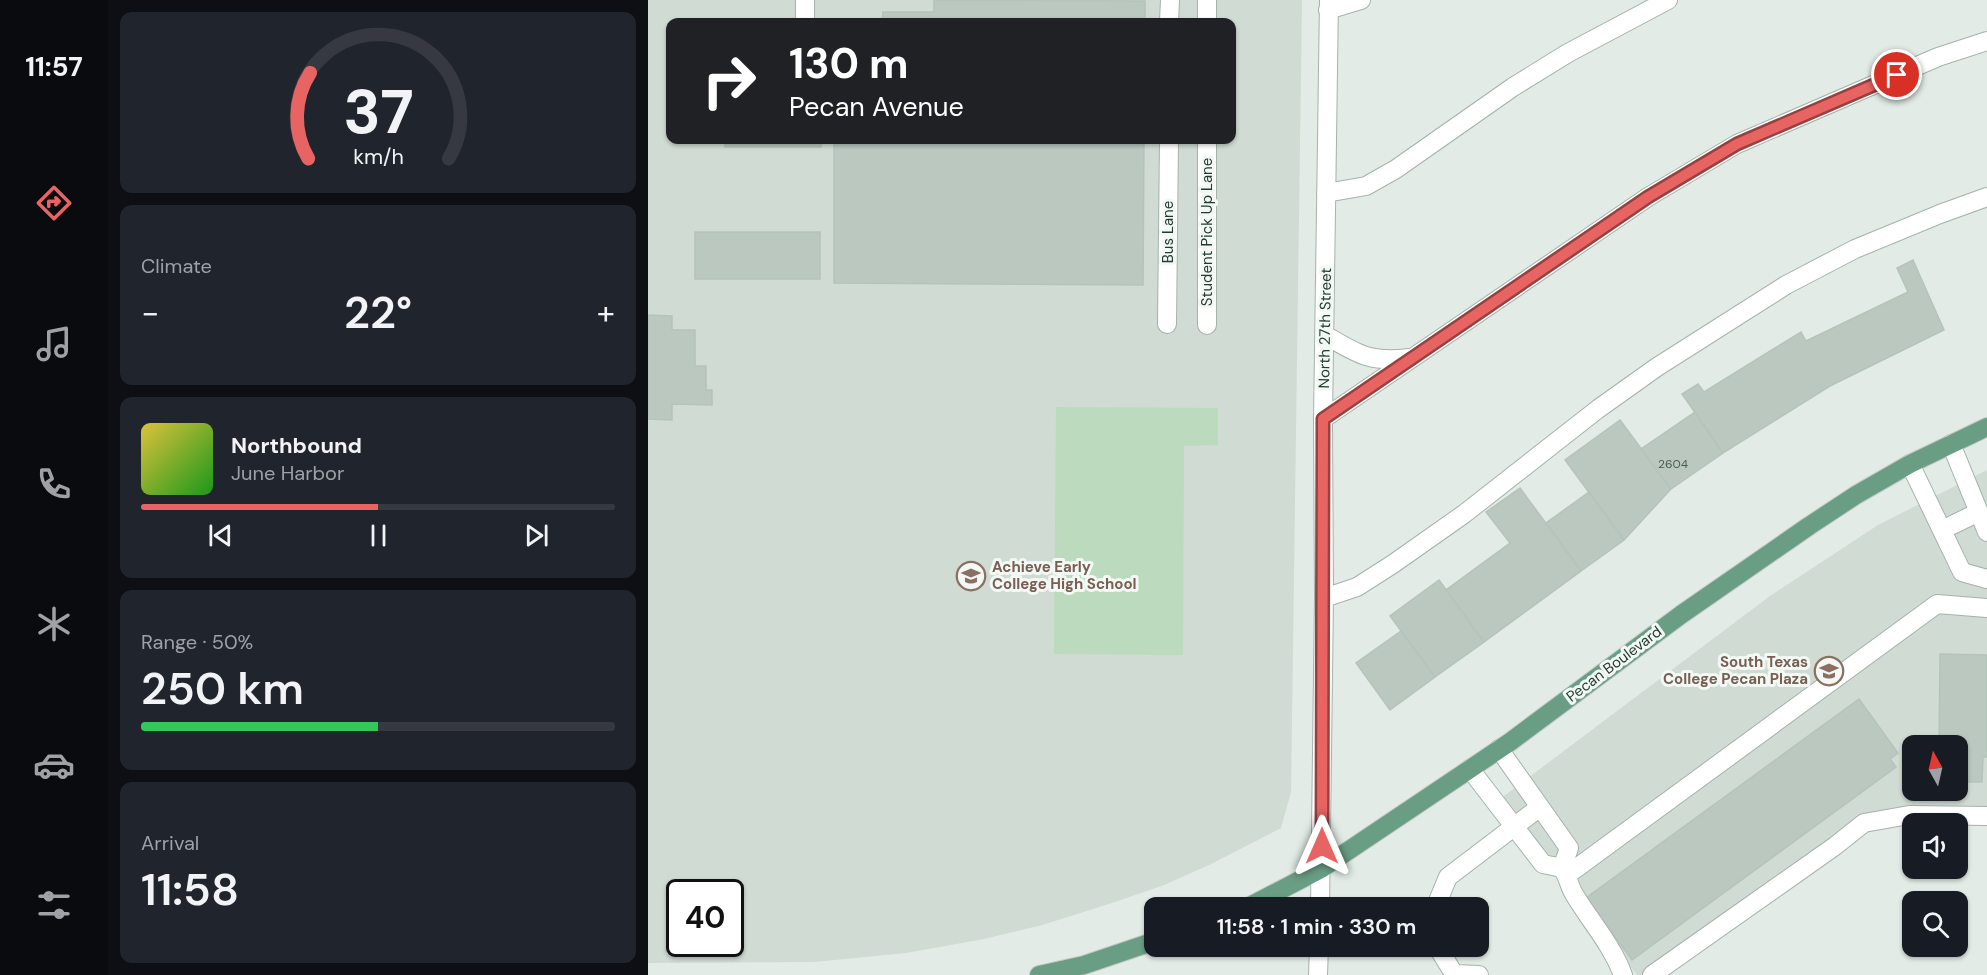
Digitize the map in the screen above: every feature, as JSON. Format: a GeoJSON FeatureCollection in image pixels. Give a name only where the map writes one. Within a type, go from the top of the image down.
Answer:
{"type":"FeatureCollection","features":[{"type":"Feature","properties":{"kind":"main road","name":"Pecan Boulevard"},"geometry":{"type":"LineString","coordinates":[[1267,897],[1322,869],[1470,769],[1762,557],[1856,495],[1910,464],[1987,427]]}},
{"type":"Feature","properties":{"kind":"main road"},"geometry":{"type":"LineString","coordinates":[[1039,975],[1083,965],[1144,945]]}},
{"type":"Feature","properties":{"kind":"street"},"geometry":{"type":"LineString","coordinates":[[805,0],[805,18]]}},
{"type":"Feature","properties":{"kind":"street"},"geometry":{"type":"LineString","coordinates":[[1169,18],[1170,0]]}},
{"type":"Feature","properties":{"kind":"street"},"geometry":{"type":"LineString","coordinates":[[1207,0],[1207,18]]}},
{"type":"Feature","properties":{"kind":"street"},"geometry":{"type":"LineString","coordinates":[[1328,5],[1361,0]]}},
{"type":"Feature","properties":{"kind":"street"},"geometry":{"type":"LineString","coordinates":[[1326,193],[1366,186],[1396,170],[1513,87],[1568,53],[1668,0]]}},
{"type":"Feature","properties":{"kind":"street","name":"North 27th Street"},"geometry":{"type":"LineString","coordinates":[[1321,897],[1328,5]]}},
{"type":"Feature","properties":{"kind":"street"},"geometry":{"type":"LineString","coordinates":[[1323,419],[1648,197],[1737,144],[1928,62],[1987,41]]}},
{"type":"Feature","properties":{"kind":"street","name":"Bus Lane"},"geometry":{"type":"LineString","coordinates":[[1167,324],[1169,144]]}},
{"type":"Feature","properties":{"kind":"street","name":"Student Pick Up Lane"},"geometry":{"type":"LineString","coordinates":[[1207,144],[1207,325]]}},
{"type":"Feature","properties":{"kind":"street"},"geometry":{"type":"LineString","coordinates":[[1324,598],[1357,587],[1393,564],[1464,514],[1657,366],[1786,285],[1856,249],[1987,197]]}},
{"type":"Feature","properties":{"kind":"street"},"geometry":{"type":"LineString","coordinates":[[1325,335],[1355,352],[1372,358],[1386,360],[1414,357]]}},
{"type":"Feature","properties":{"kind":"street"},"geometry":{"type":"LineString","coordinates":[[1951,444],[1987,532]]}},
{"type":"Feature","properties":{"kind":"street"},"geometry":{"type":"LineString","coordinates":[[1910,464],[1962,572],[1987,579]]}},
{"type":"Feature","properties":{"kind":"street"},"geometry":{"type":"LineString","coordinates":[[1942,530],[1979,512]]}},
{"type":"Feature","properties":{"kind":"street"},"geometry":{"type":"LineString","coordinates":[[1565,871],[1937,604],[1987,608]]}},
{"type":"Feature","properties":{"kind":"street"},"geometry":{"type":"LineString","coordinates":[[1499,749],[1569,848],[1565,871],[1572,891],[1618,960],[1623,975]]}},
{"type":"Feature","properties":{"kind":"street"},"geometry":{"type":"LineString","coordinates":[[1470,769],[1542,864],[1565,871]]}},
{"type":"Feature","properties":{"kind":"street"},"geometry":{"type":"LineString","coordinates":[[1440,897],[1448,877],[1540,807]]}},
{"type":"Feature","properties":{"kind":"street"},"geometry":{"type":"LineString","coordinates":[[1652,975],[1864,823],[1909,815],[1987,816]]}},
{"type":"Feature","properties":{"kind":"street"},"geometry":{"type":"LineString","coordinates":[[1318,975],[1319,957]]}},
{"type":"Feature","properties":{"kind":"street"},"geometry":{"type":"LineString","coordinates":[[1444,957],[1454,974],[1479,975]]}},
{"type":"Feature","properties":{"kind":"shaded area","name":"Achieve Early College High School"},"geometry":{"type":"Polygon","coordinates":[[[648,0],[1302,0],[1291,792],[1281,828],[1164,885],[1112,903],[1042,925],[984,939],[906,953],[814,962],[648,963],[648,0]]]}},
{"type":"Feature","properties":{"kind":"shaded area","name":"South Texas College Pecan Plaza"},"geometry":{"type":"Polygon","coordinates":[[[1987,470],[1987,818],[1968,819],[1968,813],[1902,813],[1902,821],[1874,822],[1655,975],[1637,975],[1500,799],[1770,596],[1878,525],[1987,470]]]}},
{"type":"Feature","properties":{"kind":"green space"},"geometry":{"type":"Polygon","coordinates":[[[1056,407],[1218,408],[1218,445],[1184,446],[1183,655],[1054,654],[1056,407]]]}},
{"type":"Feature","properties":{"kind":"building"},"geometry":{"type":"Polygon","coordinates":[[[934,0],[1145,1],[1145,18],[882,18],[883,12],[934,12],[934,0]]]}},
{"type":"Feature","properties":{"kind":"building"},"geometry":{"type":"Polygon","coordinates":[[[725,144],[821,144],[821,147],[725,147],[725,144]]]}},
{"type":"Feature","properties":{"kind":"building"},"geometry":{"type":"Polygon","coordinates":[[[834,144],[1144,144],[1143,285],[834,283],[834,144]]]}},
{"type":"Feature","properties":{"kind":"building"},"geometry":{"type":"Polygon","coordinates":[[[695,232],[820,232],[820,279],[695,279],[695,232]]]}},
{"type":"Feature","properties":{"kind":"building"},"geometry":{"type":"Polygon","coordinates":[[[1913,260],[1944,330],[1830,386],[1723,453],[1682,394],[1698,384],[1704,392],[1801,332],[1806,341],[1908,292],[1897,268],[1913,260]]]}},
{"type":"Feature","properties":{"kind":"building"},"geometry":{"type":"Polygon","coordinates":[[[648,315],[672,316],[672,330],[695,330],[695,366],[706,366],[706,390],[712,390],[712,405],[672,404],[672,420],[648,419],[648,315]]]}},
{"type":"Feature","properties":{"kind":"building"},"geometry":{"type":"Polygon","coordinates":[[[1695,412],[1723,453],[1671,489],[1641,449],[1695,412]]]}},
{"type":"Feature","properties":{"kind":"building"},"geometry":{"type":"Polygon","coordinates":[[[1620,420],[1671,489],[1624,540],[1565,460],[1620,420]]]}},
{"type":"Feature","properties":{"kind":"building"},"geometry":{"type":"Polygon","coordinates":[[[1520,488],[1581,571],[1484,642],[1446,590],[1510,543],[1486,512],[1520,488]]]}},
{"type":"Feature","properties":{"kind":"building"},"geometry":{"type":"Polygon","coordinates":[[[1589,492],[1624,540],[1581,571],[1546,523],[1589,492]]]}},
{"type":"Feature","properties":{"kind":"building"},"geometry":{"type":"Polygon","coordinates":[[[1439,580],[1484,642],[1435,677],[1390,616],[1439,580]]]}},
{"type":"Feature","properties":{"kind":"building"},"geometry":{"type":"Polygon","coordinates":[[[1401,631],[1435,677],[1390,710],[1356,663],[1401,631]]]}},
{"type":"Feature","properties":{"kind":"building"},"geometry":{"type":"Polygon","coordinates":[[[1940,654],[1987,655],[1987,757],[1983,757],[1982,782],[1968,782],[1968,735],[1939,735],[1940,654]]]}},
{"type":"Feature","properties":{"kind":"building"},"geometry":{"type":"Polygon","coordinates":[[[1859,699],[1898,753],[1890,759],[1896,767],[1632,960],[1586,898],[1859,699]]]}},
{"type":"Feature","properties":{"kind":"place","name":"Achieve Early College High School"},"geometry":{"type":"Point","coordinates":[971,576]}},
{"type":"Feature","properties":{"kind":"place","name":"South Texas College Pecan Plaza"},"geometry":{"type":"Point","coordinates":[1829,671]}},
{"type":"Feature","properties":{"kind":"route"},"geometry":{"type":"LineString","coordinates":[[1322,846],[1323,419],[1648,197],[1737,144],[1897,75]]}}]}
